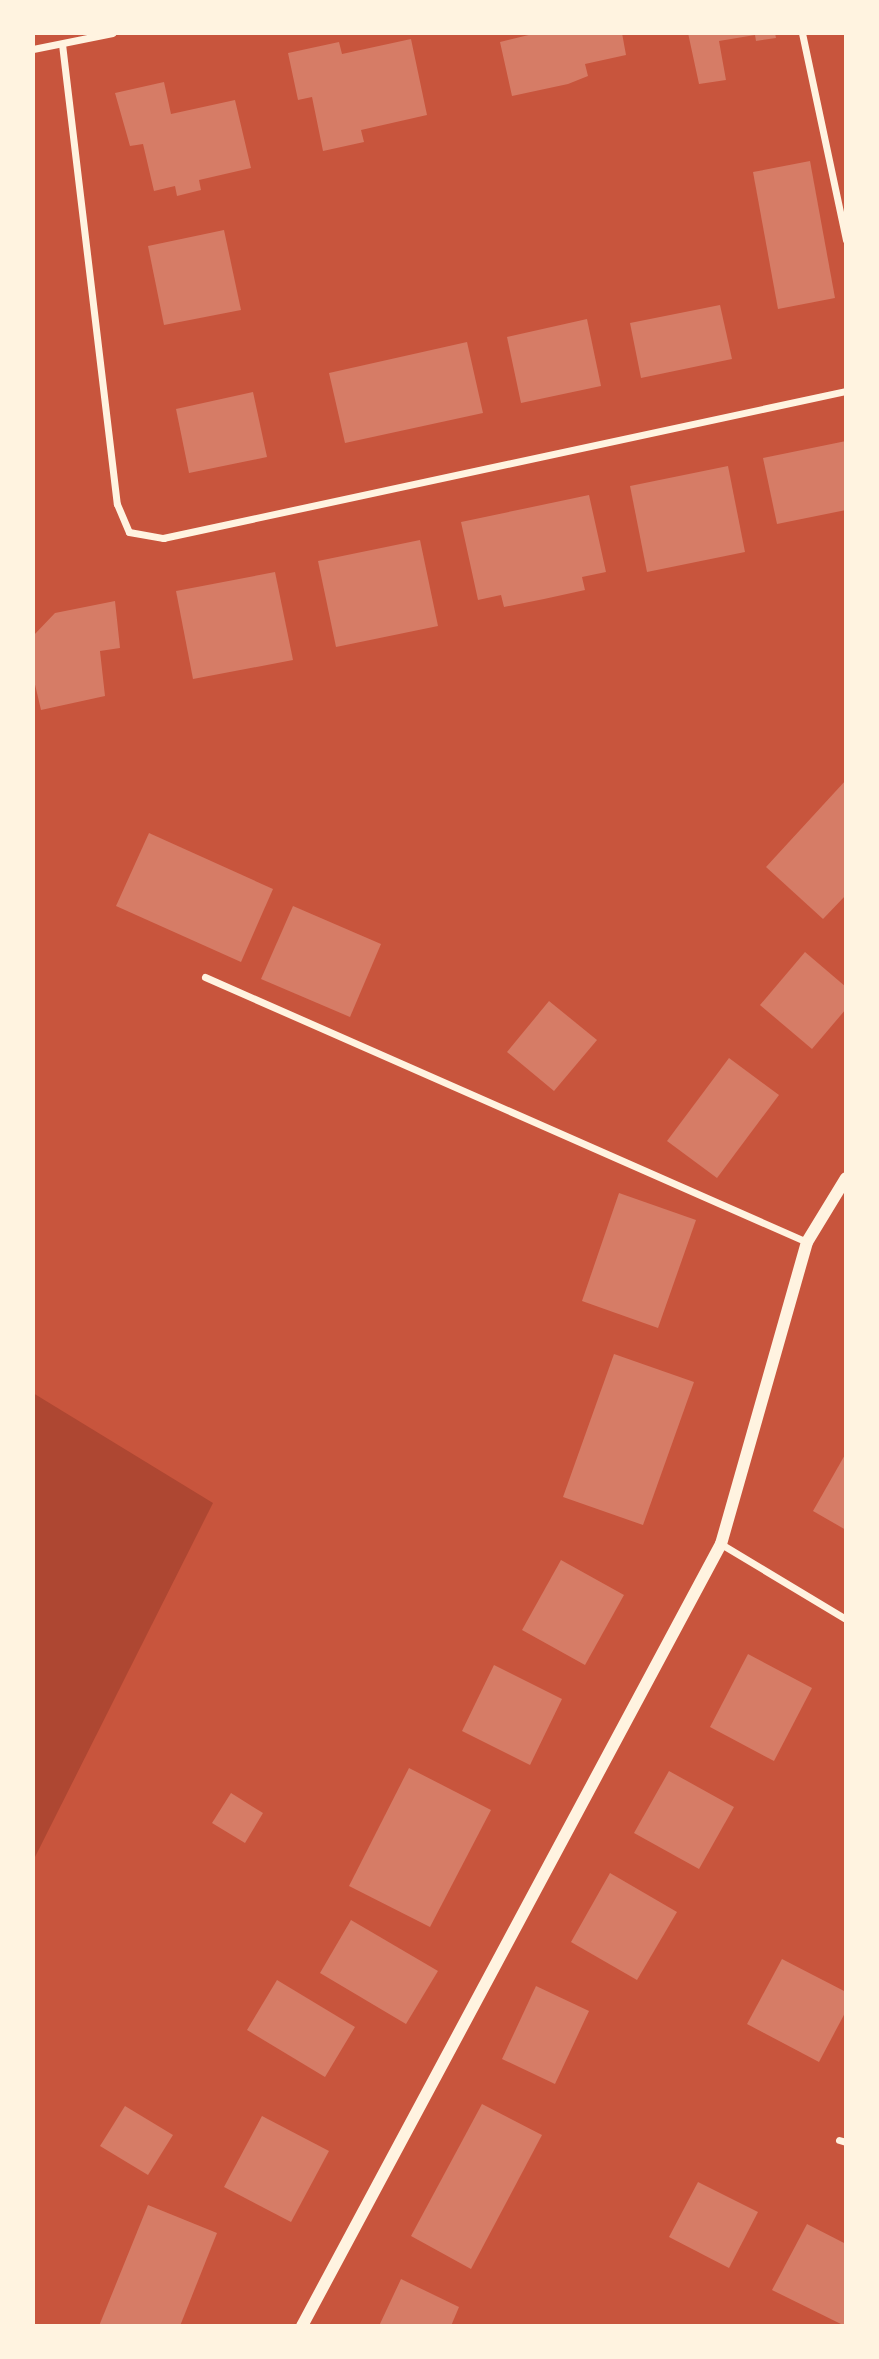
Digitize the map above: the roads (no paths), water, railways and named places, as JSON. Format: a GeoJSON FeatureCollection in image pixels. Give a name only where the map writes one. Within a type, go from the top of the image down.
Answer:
{"type":"FeatureCollection","features":[{"type":"Feature","properties":{"kind":"street"},"geometry":{"type":"LineString","coordinates":[[33,49],[112,33]]}},
{"type":"Feature","properties":{"kind":"street"},"geometry":{"type":"LineString","coordinates":[[802,33],[846,240]]}},
{"type":"Feature","properties":{"kind":"street"},"geometry":{"type":"LineString","coordinates":[[62,44],[117,504],[129,532],[163,538],[846,391]]}},
{"type":"Feature","properties":{"kind":"street"},"geometry":{"type":"LineString","coordinates":[[205,977],[807,1241]]}},
{"type":"Feature","properties":{"kind":"street"},"geometry":{"type":"LineString","coordinates":[[302,2326],[721,1544],[807,1241],[846,1178]]}},
{"type":"Feature","properties":{"kind":"street"},"geometry":{"type":"LineString","coordinates":[[721,1544],[846,1619]]}}]}
